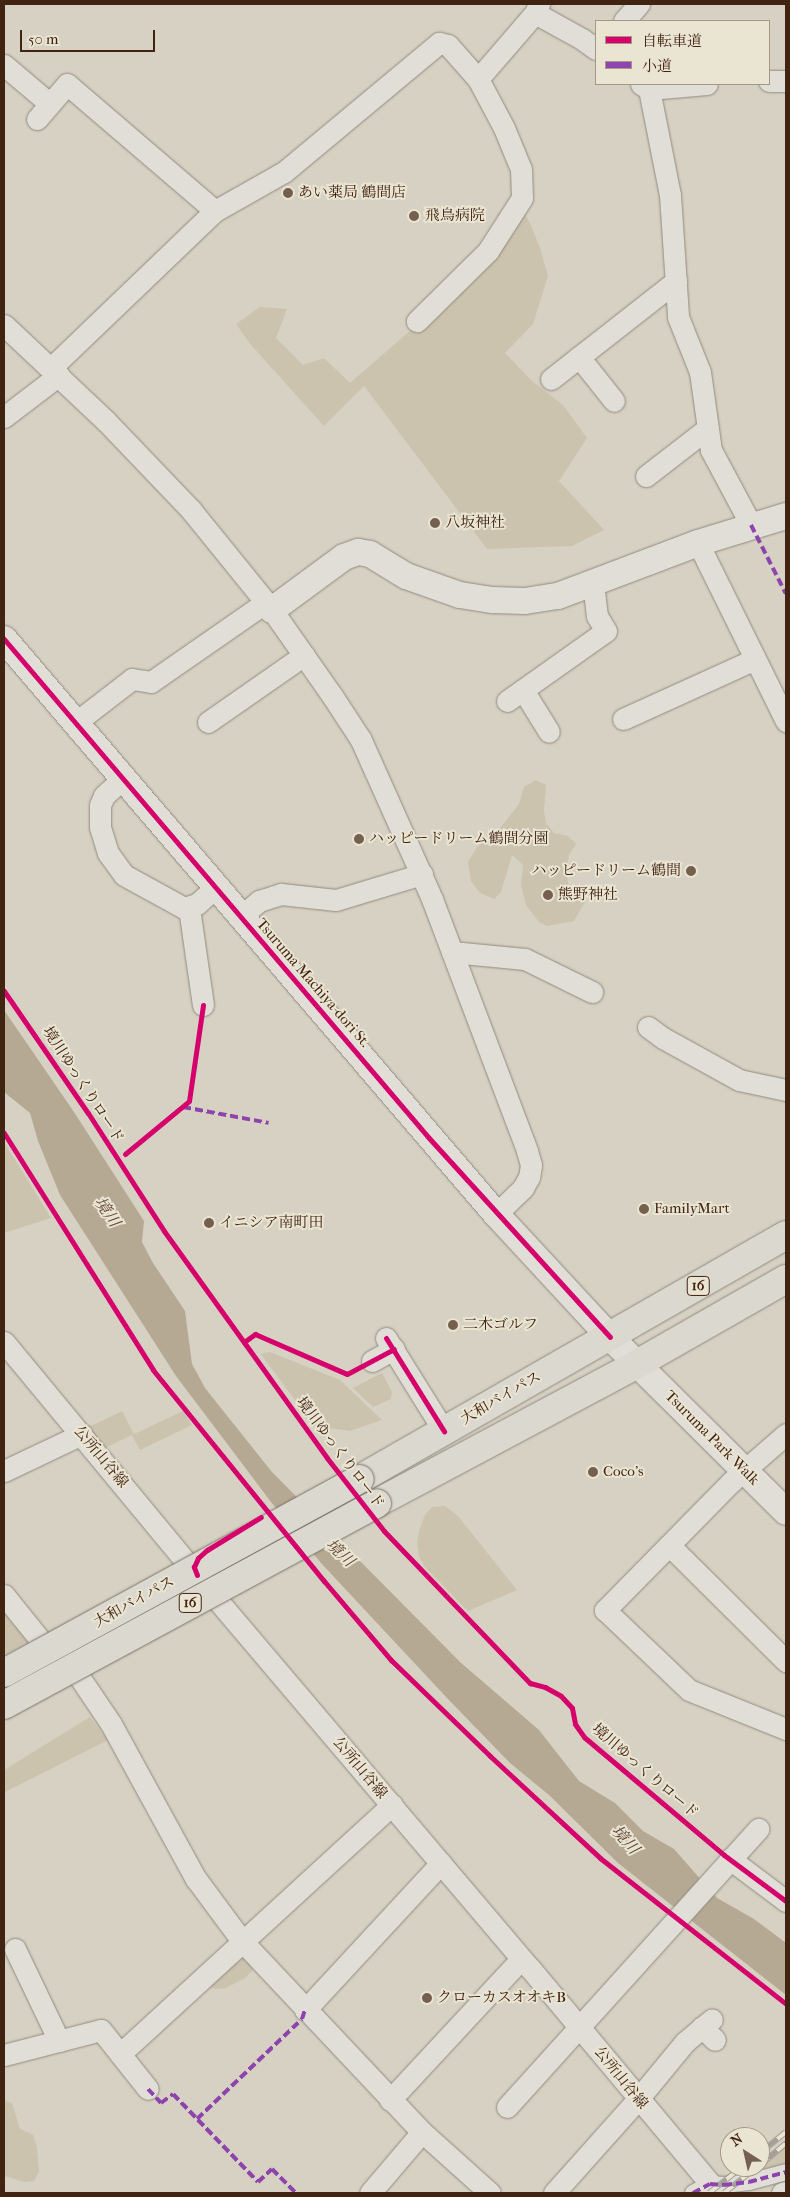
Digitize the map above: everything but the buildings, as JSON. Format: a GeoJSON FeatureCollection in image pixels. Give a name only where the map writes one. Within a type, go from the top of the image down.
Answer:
{"type":"FeatureCollection","features":[{"type":"Feature","properties":{"kind":"highway","name":"大和バイパス"},"geometry":{"type":"LineString","coordinates":[[4,1673],[360,1479],[786,1235]]}},
{"type":"Feature","properties":{"kind":"highway","name":"大和バイパス"},"geometry":{"type":"LineString","coordinates":[[4,1705],[637,1364],[786,1279]]}},
{"type":"Feature","properties":{"kind":"street"},"geometry":{"type":"LineString","coordinates":[[625,20],[639,4]]}},
{"type":"Feature","properties":{"kind":"street"},"geometry":{"type":"LineString","coordinates":[[478,79],[537,8],[595,48]]}},
{"type":"Feature","properties":{"kind":"street"},"geometry":{"type":"LineString","coordinates":[[4,416],[55,372],[215,211],[284,172],[439,43],[448,45],[478,79],[504,128],[521,169],[522,198],[488,251],[417,321]]}},
{"type":"Feature","properties":{"kind":"street"},"geometry":{"type":"LineString","coordinates":[[4,65],[44,111],[67,84],[215,211]]}},
{"type":"Feature","properties":{"kind":"street"},"geometry":{"type":"LineString","coordinates":[[770,81],[786,81]]}},
{"type":"Feature","properties":{"kind":"street"},"geometry":{"type":"LineString","coordinates":[[686,85],[645,87],[670,195],[678,317],[700,372],[711,450],[751,525]]}},
{"type":"Feature","properties":{"kind":"street"},"geometry":{"type":"LineString","coordinates":[[550,379],[676,281]]}},
{"type":"Feature","properties":{"kind":"street"},"geometry":{"type":"LineString","coordinates":[[4,325],[55,372],[185,503],[269,606],[360,740],[422,874],[531,1165],[529,1177],[523,1188],[496,1214]]}},
{"type":"Feature","properties":{"kind":"street"},"geometry":{"type":"LineString","coordinates":[[579,357],[614,401]]}},
{"type":"Feature","properties":{"kind":"street"},"geometry":{"type":"LineString","coordinates":[[646,476],[708,428]]}},
{"type":"Feature","properties":{"kind":"street"},"geometry":{"type":"LineString","coordinates":[[75,723],[132,679],[151,682],[344,557],[358,552],[370,554],[406,576],[460,595],[493,600],[525,601],[558,596],[698,543],[751,525],[786,516]]}},
{"type":"Feature","properties":{"kind":"street"},"geometry":{"type":"LineString","coordinates":[[698,543],[786,721]]}},
{"type":"Feature","properties":{"kind":"street"},"geometry":{"type":"LineString","coordinates":[[549,732],[515,696],[541,665],[606,631],[597,616],[593,584]]}},
{"type":"Feature","properties":{"kind":"street","name":"Tsuruma Machiya-dori St."},"geometry":{"type":"LineString","coordinates":[[4,639],[215,888],[496,1214],[610,1337]]}},
{"type":"Feature","properties":{"kind":"street"},"geometry":{"type":"LineString","coordinates":[[208,722],[304,655]]}},
{"type":"Feature","properties":{"kind":"street"},"geometry":{"type":"LineString","coordinates":[[623,719],[650,696],[755,659]]}},
{"type":"Feature","properties":{"kind":"street"},"geometry":{"type":"LineString","coordinates":[[122,779],[104,796],[100,805],[100,827],[108,853],[124,875],[184,908],[189,908],[215,888]]}},
{"type":"Feature","properties":{"kind":"street"},"geometry":{"type":"LineString","coordinates":[[240,917],[259,901],[281,894],[336,900],[422,874]]}},
{"type":"Feature","properties":{"kind":"street"},"geometry":{"type":"LineString","coordinates":[[189,908],[203,1005]]}},
{"type":"Feature","properties":{"kind":"street"},"geometry":{"type":"LineString","coordinates":[[452,952],[524,959],[592,992]]}},
{"type":"Feature","properties":{"kind":"street"},"geometry":{"type":"LineString","coordinates":[[648,1027],[739,1080],[786,1090]]}},
{"type":"Feature","properties":{"kind":"street","name":"Tsuruma Park Walk"},"geometry":{"type":"LineString","coordinates":[[610,1337],[786,1512]]}},
{"type":"Feature","properties":{"kind":"street"},"geometry":{"type":"LineString","coordinates":[[372,1361],[390,1343],[444,1431]]}},
{"type":"Feature","properties":{"kind":"street","name":"公所山谷線"},"geometry":{"type":"LineString","coordinates":[[6,1347],[82,1434],[219,1602],[579,2027],[638,2098],[707,2190]]}},
{"type":"Feature","properties":{"kind":"street"},"geometry":{"type":"LineString","coordinates":[[4,1471],[82,1434]]}},
{"type":"Feature","properties":{"kind":"street"},"geometry":{"type":"LineString","coordinates":[[786,1434],[744,1470],[605,1610],[688,1690],[786,1729]]}},
{"type":"Feature","properties":{"kind":"street"},"geometry":{"type":"LineString","coordinates":[[668,1545],[786,1661]]}},
{"type":"Feature","properties":{"kind":"street"},"geometry":{"type":"LineString","coordinates":[[4,1662],[186,1561]]}},
{"type":"Feature","properties":{"kind":"street"},"geometry":{"type":"LineString","coordinates":[[4,1595],[41,1641],[78,1675],[111,1724],[196,1879],[242,1941],[390,2100],[481,2190]]}},
{"type":"Feature","properties":{"kind":"street"},"geometry":{"type":"LineString","coordinates":[[4,1716],[78,1675],[219,1602]]}},
{"type":"Feature","properties":{"kind":"street"},"geometry":{"type":"LineString","coordinates":[[120,2054],[392,1805]]}},
{"type":"Feature","properties":{"kind":"street"},"geometry":{"type":"LineString","coordinates":[[508,2107],[758,1829]]}},
{"type":"Feature","properties":{"kind":"street"},"geometry":{"type":"LineString","coordinates":[[305,2010],[440,1863]]}},
{"type":"Feature","properties":{"kind":"street"},"geometry":{"type":"LineString","coordinates":[[726,1864],[786,1901]]}},
{"type":"Feature","properties":{"kind":"street"},"geometry":{"type":"LineString","coordinates":[[15,1949],[59,2041]]}},
{"type":"Feature","properties":{"kind":"street"},"geometry":{"type":"LineString","coordinates":[[390,2100],[521,1959]]}},
{"type":"Feature","properties":{"kind":"street"},"geometry":{"type":"LineString","coordinates":[[554,2193],[685,2042],[710,2029]]}},
{"type":"Feature","properties":{"kind":"street"},"geometry":{"type":"LineString","coordinates":[[4,2055],[101,2030],[148,2089]]}},
{"type":"Feature","properties":{"kind":"street"},"geometry":{"type":"LineString","coordinates":[[370,2193],[422,2132]]}},
{"type":"Feature","properties":{"kind":"street"},"geometry":{"type":"LineString","coordinates":[[707,2190],[749,2182],[786,2172]]}},
{"type":"Feature","properties":{"kind":"street"},"geometry":{"type":"LineString","coordinates":[[782,2193],[786,2192]]}},
{"type":"Feature","properties":{"kind":"shaded area"},"geometry":{"type":"Polygon","coordinates":[[[520,207],[530,223],[548,276],[533,324],[505,353],[532,381],[563,405],[587,438],[559,481],[604,530],[572,546],[487,549],[364,386],[324,426],[251,345],[236,324],[260,307],[287,309],[276,338],[303,365],[324,358],[350,383],[474,275],[499,213],[520,207]]]}},
{"type":"Feature","properties":{"kind":"shaded area"},"geometry":{"type":"Polygon","coordinates":[[[536,780],[546,785],[544,811],[546,823],[554,833],[568,836],[576,844],[569,855],[566,871],[569,887],[586,900],[574,921],[547,926],[539,922],[526,905],[521,885],[523,865],[512,855],[501,892],[494,899],[480,893],[471,881],[468,862],[477,847],[498,831],[519,804],[524,787],[536,780]]]}},
{"type":"Feature","properties":{"kind":"shaded area"},"geometry":{"type":"Polygon","coordinates":[[[4,1142],[51,1218],[4,1233],[4,1142]]]}},
{"type":"Feature","properties":{"kind":"shaded area"},"geometry":{"type":"Polygon","coordinates":[[[270,1352],[340,1380],[382,1420],[350,1431],[314,1426],[261,1354],[270,1352]]]}},
{"type":"Feature","properties":{"kind":"shaded area"},"geometry":{"type":"Polygon","coordinates":[[[382,1373],[392,1392],[391,1399],[373,1407],[353,1388],[382,1373]]]}},
{"type":"Feature","properties":{"kind":"shaded area"},"geometry":{"type":"Polygon","coordinates":[[[122,1411],[134,1434],[183,1411],[192,1425],[140,1450],[132,1435],[105,1448],[89,1427],[122,1411]]]}},
{"type":"Feature","properties":{"kind":"shaded area"},"geometry":{"type":"Polygon","coordinates":[[[445,1506],[458,1516],[517,1590],[468,1611],[424,1566],[419,1556],[417,1542],[420,1528],[425,1515],[432,1507],[445,1506]]]}},
{"type":"Feature","properties":{"kind":"shaded area"},"geometry":{"type":"Polygon","coordinates":[[[4,1609],[30,1641],[4,1655],[4,1609]]]}},
{"type":"Feature","properties":{"kind":"shaded area"},"geometry":{"type":"Polygon","coordinates":[[[90,1717],[108,1740],[5,1792],[4,1770],[90,1717]]]}},
{"type":"Feature","properties":{"kind":"shaded area"},"geometry":{"type":"Polygon","coordinates":[[[242,1950],[254,1964],[253,1970],[245,1978],[226,1988],[215,1989],[205,1985],[242,1950]]]}},
{"type":"Feature","properties":{"kind":"shaded area"},"geometry":{"type":"Polygon","coordinates":[[[4,2100],[12,2103],[20,2129],[33,2135],[37,2147],[39,2172],[34,2181],[25,2182],[4,2176],[4,2100]]]}},
{"type":"Feature","properties":{"kind":"shaded area"},"geometry":{"type":"Polygon","coordinates":[[[786,2143],[786,2165],[770,2169],[770,2152],[786,2143]]]}},
{"type":"Feature","properties":{"kind":"water","name":"境川"},"geometry":{"type":"Polygon","coordinates":[[[4,1010],[74,1112],[144,1221],[142,1242],[153,1263],[185,1311],[192,1364],[205,1388],[272,1472],[460,1662],[539,1730],[579,1781],[615,1803],[643,1831],[674,1849],[717,1898],[754,1919],[786,1943],[786,1995],[618,1863],[549,1795],[510,1763],[321,1563],[271,1502],[176,1376],[60,1195],[38,1141],[30,1113],[4,1092],[4,1010]]]}},
{"type":"Feature","properties":{"kind":"railway"},"geometry":{"type":"LineString","coordinates":[[770,2145],[786,2132]]}},
{"type":"Feature","properties":{"kind":"railway"},"geometry":{"type":"LineString","coordinates":[[770,2157],[786,2143]]}},
{"type":"Feature","properties":{"kind":"railway"},"geometry":{"type":"LineString","coordinates":[[709,2193],[729,2177]]}},
{"type":"Feature","properties":{"kind":"railway"},"geometry":{"type":"LineString","coordinates":[[724,2193],[744,2177]]}},
{"type":"Feature","properties":{"kind":"marked path"},"geometry":{"type":"LineString","coordinates":[[751,525],[786,594]]}},
{"type":"Feature","properties":{"kind":"marked path"},"geometry":{"type":"LineString","coordinates":[[183,1107],[269,1123]]}},
{"type":"Feature","properties":{"kind":"marked path"},"geometry":{"type":"LineString","coordinates":[[197,2119],[302,2019],[305,2010]]}},
{"type":"Feature","properties":{"kind":"marked path"},"geometry":{"type":"LineString","coordinates":[[148,2089],[161,2103],[173,2094],[258,2182],[272,2169],[296,2193]]}},
{"type":"Feature","properties":{"kind":"marked path"},"geometry":{"type":"LineString","coordinates":[[693,2193],[710,2184],[724,2185],[749,2182],[786,2172]]}},
{"type":"Feature","properties":{"kind":"cycle path"},"geometry":{"type":"LineString","coordinates":[[4,639],[429,1138],[610,1337]]}},
{"type":"Feature","properties":{"kind":"cycle path","name":"境川ゆっくりロード"},"geometry":{"type":"LineString","coordinates":[[4,991],[88,1113],[164,1231],[327,1458],[384,1531],[530,1683],[545,1687],[561,1696],[572,1708],[575,1724],[584,1737],[724,1855],[786,1901]]}},
{"type":"Feature","properties":{"kind":"cycle path"},"geometry":{"type":"LineString","coordinates":[[125,1154],[189,1101],[203,1005]]}},
{"type":"Feature","properties":{"kind":"cycle path"},"geometry":{"type":"LineString","coordinates":[[4,1133],[153,1370],[324,1581],[391,1660],[490,1756],[600,1858],[786,2004]]}},
{"type":"Feature","properties":{"kind":"cycle path"},"geometry":{"type":"LineString","coordinates":[[244,1342],[255,1334],[347,1374],[394,1349]]}},
{"type":"Feature","properties":{"kind":"cycle path"},"geometry":{"type":"LineString","coordinates":[[386,1338],[444,1431]]}},
{"type":"Feature","properties":{"kind":"cycle path"},"geometry":{"type":"LineString","coordinates":[[197,1575],[194,1567],[198,1558],[207,1550],[261,1517]]}},
{"type":"Feature","properties":{"kind":"place","name":"あい薬局 鶴間店"},"geometry":{"type":"Point","coordinates":[288,193]}},
{"type":"Feature","properties":{"kind":"place","name":"飛鳥病院"},"geometry":{"type":"Point","coordinates":[414,216]}},
{"type":"Feature","properties":{"kind":"place","name":"八坂神社"},"geometry":{"type":"Point","coordinates":[435,523]}},
{"type":"Feature","properties":{"kind":"place","name":"ハッピードリーム鶴間分園"},"geometry":{"type":"Point","coordinates":[359,839]}},
{"type":"Feature","properties":{"kind":"place","name":"ハッピードリーム鶴間"},"geometry":{"type":"Point","coordinates":[691,871]}},
{"type":"Feature","properties":{"kind":"place","name":"熊野神社"},"geometry":{"type":"Point","coordinates":[548,895]}},
{"type":"Feature","properties":{"kind":"place","name":"FamilyMart"},"geometry":{"type":"Point","coordinates":[644,1209]}},
{"type":"Feature","properties":{"kind":"place","name":"イニシア南町田"},"geometry":{"type":"Point","coordinates":[209,1223]}},
{"type":"Feature","properties":{"kind":"place","name":"二木ゴルフ"},"geometry":{"type":"Point","coordinates":[453,1325]}},
{"type":"Feature","properties":{"kind":"place","name":"Coco's"},"geometry":{"type":"Point","coordinates":[593,1472]}},
{"type":"Feature","properties":{"kind":"place","name":"クローカスオオキB"},"geometry":{"type":"Point","coordinates":[427,1998]}}]}
